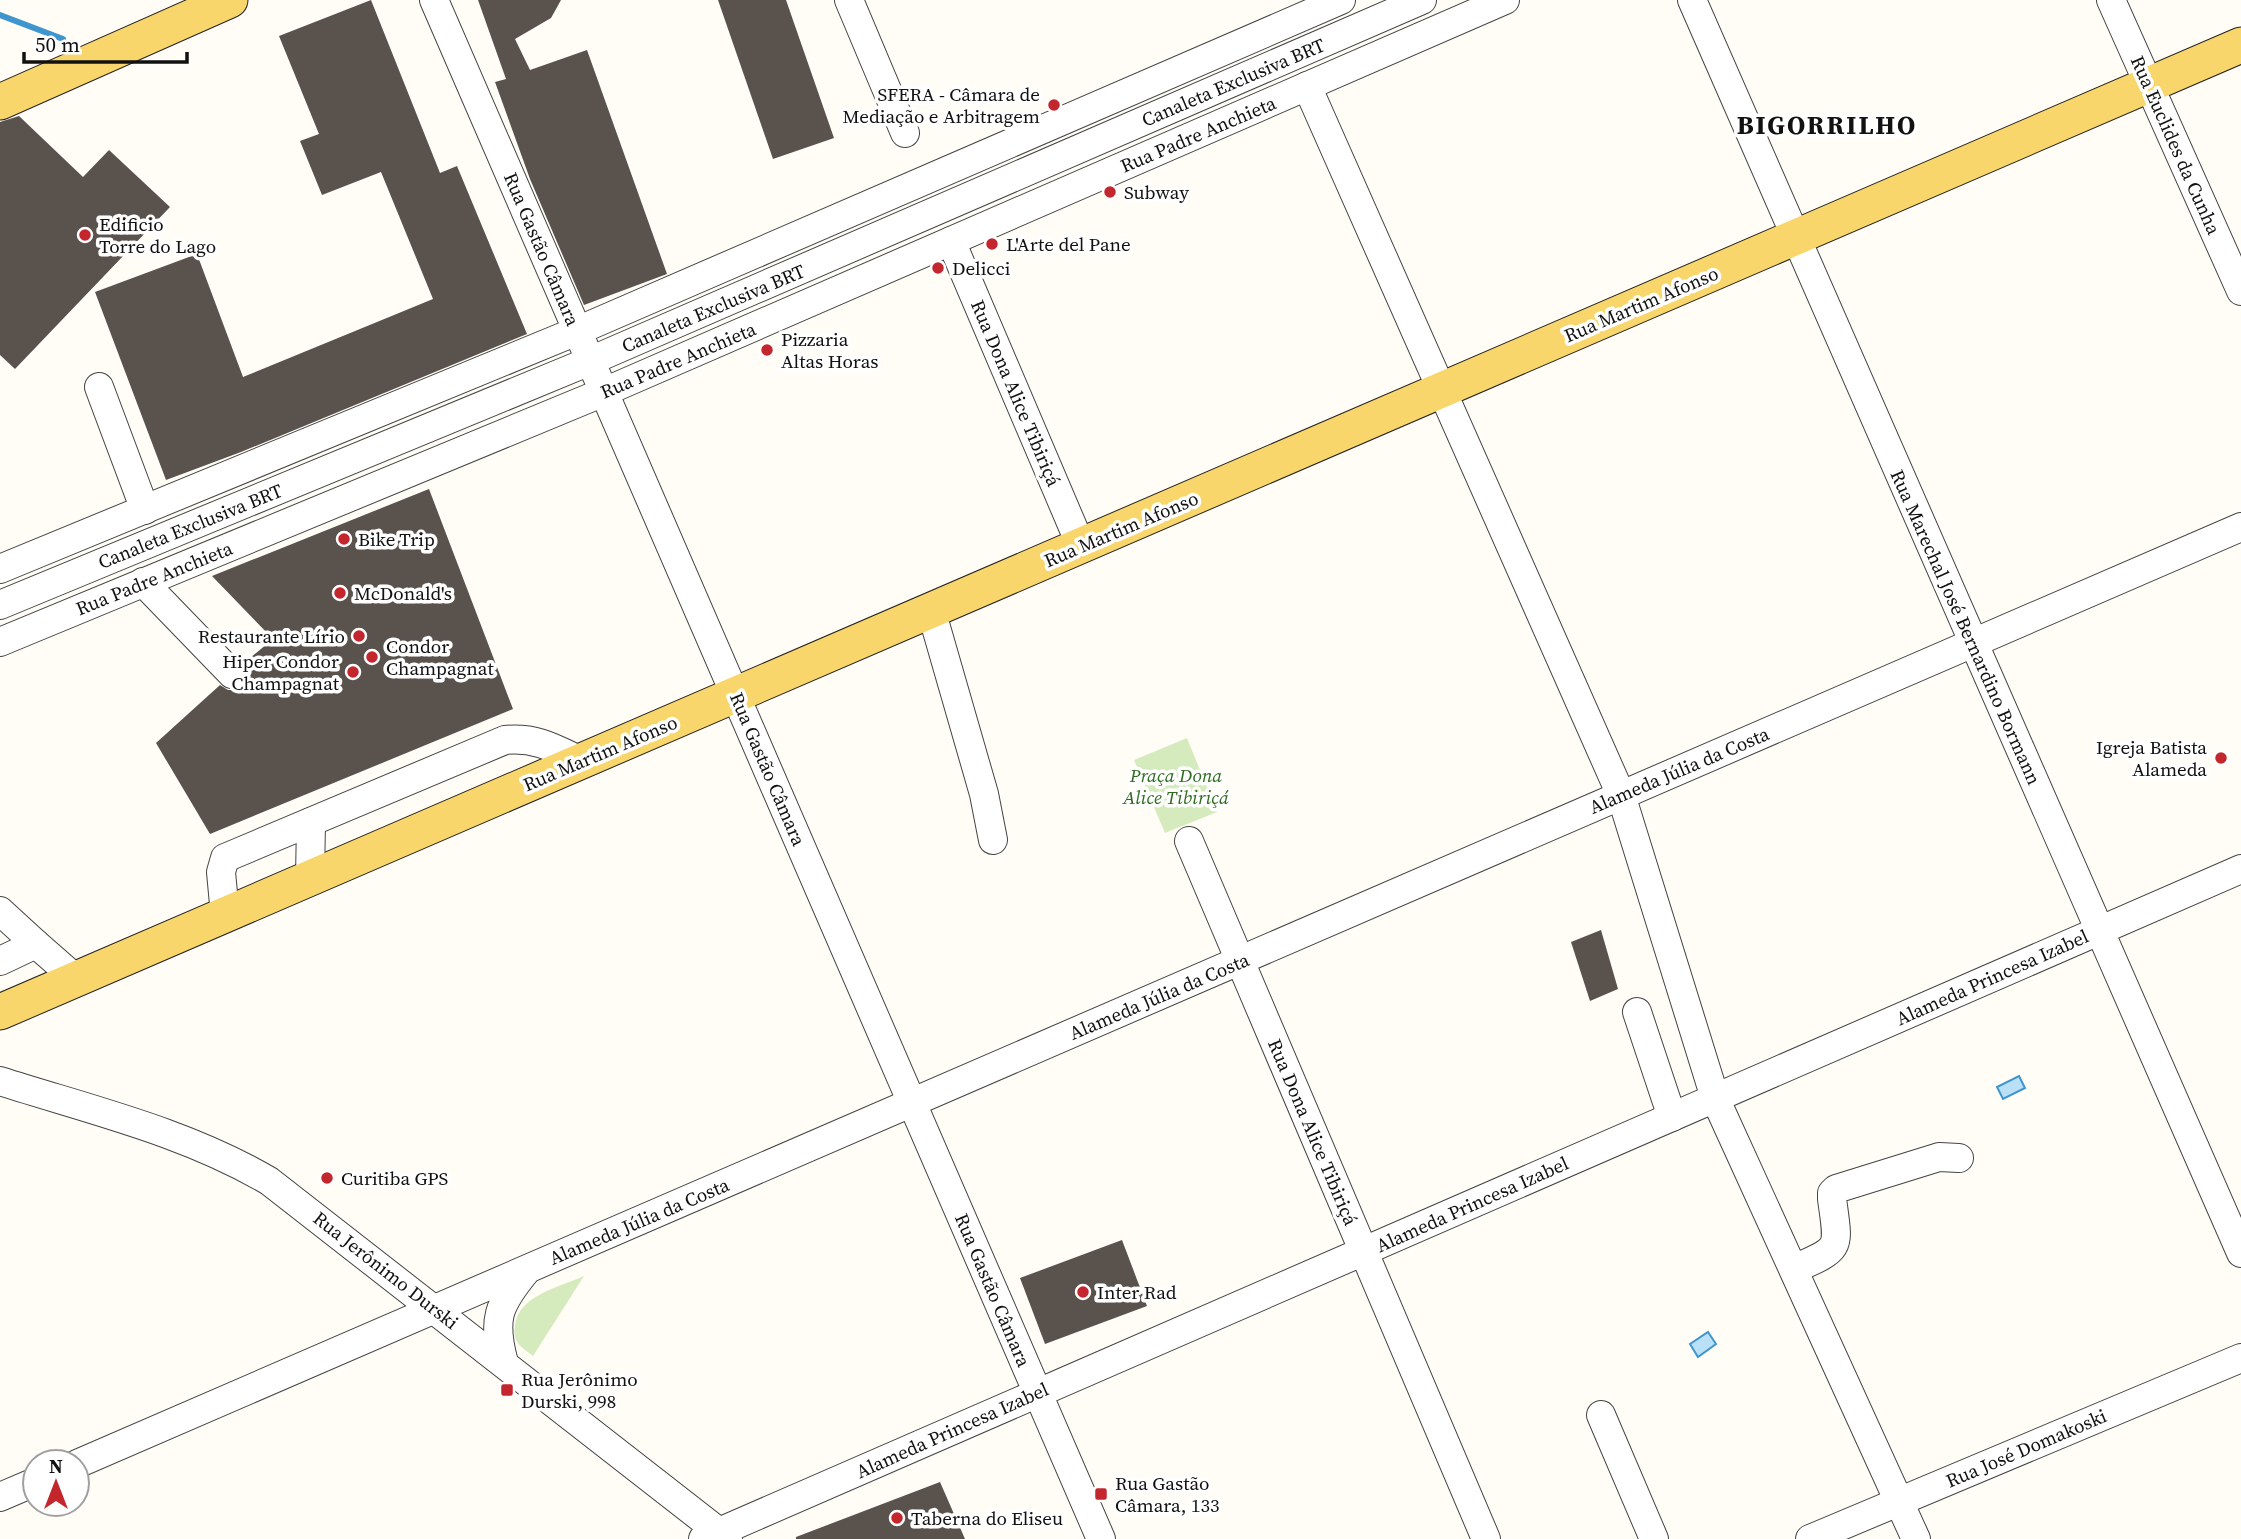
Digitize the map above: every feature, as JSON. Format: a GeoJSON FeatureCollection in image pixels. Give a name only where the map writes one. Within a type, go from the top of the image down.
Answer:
{"type":"FeatureCollection","features":[{"type":"Feature","properties":{"kind":"main road"},"geometry":{"type":"LineString","coordinates":[[0,102],[230,0]]}},
{"type":"Feature","properties":{"kind":"main road","name":"Rua Martim Afonso"},"geometry":{"type":"LineString","coordinates":[[0,1012],[2241,45]]}},
{"type":"Feature","properties":{"kind":"street","name":"Rua Gastão Câmara"},"geometry":{"type":"LineString","coordinates":[[434,0],[1101,1539]]}},
{"type":"Feature","properties":{"kind":"street"},"geometry":{"type":"LineString","coordinates":[[849,0],[905,133]]}},
{"type":"Feature","properties":{"kind":"street"},"geometry":{"type":"LineString","coordinates":[[0,569],[577,331],[1341,0]]}},
{"type":"Feature","properties":{"kind":"street","name":"Canaleta Exclusiva BRT"},"geometry":{"type":"LineString","coordinates":[[0,605],[590,361],[1422,0]]}},
{"type":"Feature","properties":{"kind":"street","name":"Rua Padre Anchieta"},"geometry":{"type":"LineString","coordinates":[[0,642],[604,392],[1505,0]]}},
{"type":"Feature","properties":{"kind":"street","name":"Rua Marechal José Bernardino Bormann"},"geometry":{"type":"LineString","coordinates":[[1692,0],[2241,1253]]}},
{"type":"Feature","properties":{"kind":"street","name":"Rua Euclides da Cunha"},"geometry":{"type":"LineString","coordinates":[[2110,0],[2241,291]]}},
{"type":"Feature","properties":{"kind":"street"},"geometry":{"type":"LineString","coordinates":[[1307,86],[1621,795],[1715,1098],[1916,1539]]}},
{"type":"Feature","properties":{"kind":"street","name":"Rua Dona Alice Tibiriçá"},"geometry":{"type":"LineString","coordinates":[[951,241],[1081,546]]}},
{"type":"Feature","properties":{"kind":"street"},"geometry":{"type":"LineString","coordinates":[[99,387],[145,509]]}},
{"type":"Feature","properties":{"kind":"street","name":"Alameda Júlia da Costa"},"geometry":{"type":"LineString","coordinates":[[91,1458],[2241,527]]}},
{"type":"Feature","properties":{"kind":"street"},"geometry":{"type":"LineString","coordinates":[[143,582],[232,674]]}},
{"type":"Feature","properties":{"kind":"street"},"geometry":{"type":"LineString","coordinates":[[931,610],[980,782],[993,840]]}},
{"type":"Feature","properties":{"kind":"street"},"geometry":{"type":"LineString","coordinates":[[225,915],[220,872],[225,858],[505,740],[522,738],[541,742],[581,761]]}},
{"type":"Feature","properties":{"kind":"street"},"geometry":{"type":"LineString","coordinates":[[310,878],[311,822]]}},
{"type":"Feature","properties":{"kind":"street","name":"Rua Dona Alice Tibiriçá"},"geometry":{"type":"LineString","coordinates":[[1189,841],[1486,1539]]}},
{"type":"Feature","properties":{"kind":"street","name":"Alameda Princesa Izabel"},"geometry":{"type":"LineString","coordinates":[[716,1537],[1038,1393],[2241,869]]}},
{"type":"Feature","properties":{"kind":"street"},"geometry":{"type":"LineString","coordinates":[[0,911],[76,979]]}},
{"type":"Feature","properties":{"kind":"street"},"geometry":{"type":"LineString","coordinates":[[0,961],[36,944]]}},
{"type":"Feature","properties":{"kind":"street"},"geometry":{"type":"LineString","coordinates":[[1637,1012],[1672,1117]]}},
{"type":"Feature","properties":{"kind":"street","name":"Rua Jerônimo Durski"},"geometry":{"type":"LineString","coordinates":[[0,1081],[175,1136],[241,1164],[298,1201],[504,1363],[716,1537]]}},
{"type":"Feature","properties":{"kind":"street"},"geometry":{"type":"LineString","coordinates":[[1794,1269],[1825,1255],[1835,1244],[1837,1235],[1832,1194],[1836,1189],[1939,1157],[1959,1157]]}},
{"type":"Feature","properties":{"kind":"street"},"geometry":{"type":"LineString","coordinates":[[504,1363],[498,1343],[498,1317],[510,1290],[528,1269]]}},
{"type":"Feature","properties":{"kind":"street","name":"Rua José Domakoski"},"geometry":{"type":"LineString","coordinates":[[1810,1539],[2241,1357]]}},
{"type":"Feature","properties":{"kind":"street"},"geometry":{"type":"LineString","coordinates":[[1601,1415],[1654,1539]]}},
{"type":"Feature","properties":{"kind":"street"},"geometry":{"type":"LineString","coordinates":[[0,1497],[21,1488]]}},
{"type":"Feature","properties":{"kind":"green space","name":"Praça Dona Alice Tibiriçá"},"geometry":{"type":"Polygon","coordinates":[[[1187,738],[1217,812],[1165,833],[1134,760],[1187,738]]]}},
{"type":"Feature","properties":{"kind":"green space"},"geometry":{"type":"Polygon","coordinates":[[[584,1276],[533,1356],[521,1347],[514,1331],[518,1315],[524,1306],[542,1293],[584,1276]]]}},
{"type":"Feature","properties":{"kind":"water"},"geometry":{"type":"Polygon","coordinates":[[[2019,1076],[2025,1088],[2003,1099],[1997,1087],[2019,1076]]]}},
{"type":"Feature","properties":{"kind":"water"},"geometry":{"type":"Polygon","coordinates":[[[1708,1332],[1716,1344],[1698,1357],[1690,1344],[1708,1332]]]}},
{"type":"Feature","properties":{"kind":"building"},"geometry":{"type":"Polygon","coordinates":[[[371,0],[440,173],[457,166],[527,334],[241,452],[166,480],[95,292],[197,254],[243,377],[433,299],[381,172],[322,195],[300,141],[319,134],[279,36],[371,0]]]}},
{"type":"Feature","properties":{"kind":"building"},"geometry":{"type":"Polygon","coordinates":[[[478,0],[561,0],[551,18],[515,39],[530,70],[587,50],[667,274],[584,305],[530,179],[495,82],[506,79],[478,0]]]}},
{"type":"Feature","properties":{"kind":"building"},"geometry":{"type":"Polygon","coordinates":[[[718,0],[786,0],[834,138],[773,159],[718,0]]]}},
{"type":"Feature","properties":{"kind":"building","name":"Edificio Torre do Lago"},"geometry":{"type":"Polygon","coordinates":[[[19,116],[83,177],[109,150],[170,207],[15,369],[0,355],[0,122],[19,116]]]}},
{"type":"Feature","properties":{"kind":"building","name":"Condor Champagnat"},"geometry":{"type":"Polygon","coordinates":[[[429,489],[513,709],[210,834],[156,743],[220,685],[228,690],[243,686],[248,678],[244,663],[273,639],[212,576],[429,489]]]}},
{"type":"Feature","properties":{"kind":"building"},"geometry":{"type":"Polygon","coordinates":[[[1601,930],[1618,989],[1590,1001],[1571,942],[1601,930]]]}},
{"type":"Feature","properties":{"kind":"building","name":"Inter Rad"},"geometry":{"type":"Polygon","coordinates":[[[1122,1240],[1147,1306],[1045,1344],[1020,1278],[1122,1240]]]}},
{"type":"Feature","properties":{"kind":"building"},"geometry":{"type":"Polygon","coordinates":[[[940,1482],[965,1539],[796,1539],[796,1537],[940,1482]]]}},
{"type":"Feature","properties":{"kind":"waterway"},"geometry":{"type":"LineString","coordinates":[[0,15],[63,39]]}},
{"type":"Feature","properties":{"kind":"place","name":"SFERA - Câmara de Mediação e Arbitragem"},"geometry":{"type":"Point","coordinates":[1054,105]}},
{"type":"Feature","properties":{"kind":"place","name":"Subway"},"geometry":{"type":"Point","coordinates":[1110,192]}},
{"type":"Feature","properties":{"kind":"place","name":"Edificio Torre do Lago"},"geometry":{"type":"Point","coordinates":[85,235]}},
{"type":"Feature","properties":{"kind":"place","name":"L'Arte del Pane"},"geometry":{"type":"Point","coordinates":[992,244]}},
{"type":"Feature","properties":{"kind":"place","name":"Delicci"},"geometry":{"type":"Point","coordinates":[938,268]}},
{"type":"Feature","properties":{"kind":"place","name":"Pizzaria Altas Horas"},"geometry":{"type":"Point","coordinates":[767,350]}},
{"type":"Feature","properties":{"kind":"place","name":"Bike Trip"},"geometry":{"type":"Point","coordinates":[344,539]}},
{"type":"Feature","properties":{"kind":"place","name":"McDonald's"},"geometry":{"type":"Point","coordinates":[340,593]}},
{"type":"Feature","properties":{"kind":"place","name":"Restaurante Lírio"},"geometry":{"type":"Point","coordinates":[359,636]}},
{"type":"Feature","properties":{"kind":"place","name":"Condor Champagnat"},"geometry":{"type":"Point","coordinates":[372,657]}},
{"type":"Feature","properties":{"kind":"place","name":"Hiper Condor Champagnat"},"geometry":{"type":"Point","coordinates":[353,672]}},
{"type":"Feature","properties":{"kind":"place","name":"Igreja Batista Alameda"},"geometry":{"type":"Point","coordinates":[2221,758]}},
{"type":"Feature","properties":{"kind":"place","name":"Curitiba GPS"},"geometry":{"type":"Point","coordinates":[327,1178]}},
{"type":"Feature","properties":{"kind":"place","name":"Inter Rad"},"geometry":{"type":"Point","coordinates":[1083,1292]}},
{"type":"Feature","properties":{"kind":"place","name":"Rua Jerônimo Durski, 998"},"geometry":{"type":"Point","coordinates":[507,1390]}},
{"type":"Feature","properties":{"kind":"place","name":"Rua Gastão Câmara, 133"},"geometry":{"type":"Point","coordinates":[1101,1494]}},
{"type":"Feature","properties":{"kind":"place","name":"Taberna do Eliseu"},"geometry":{"type":"Point","coordinates":[897,1518]}},
{"type":"Feature","properties":{"kind":"district","name":"BIGORRILHO"},"geometry":{"type":"Point","coordinates":[1827,125]}}]}
